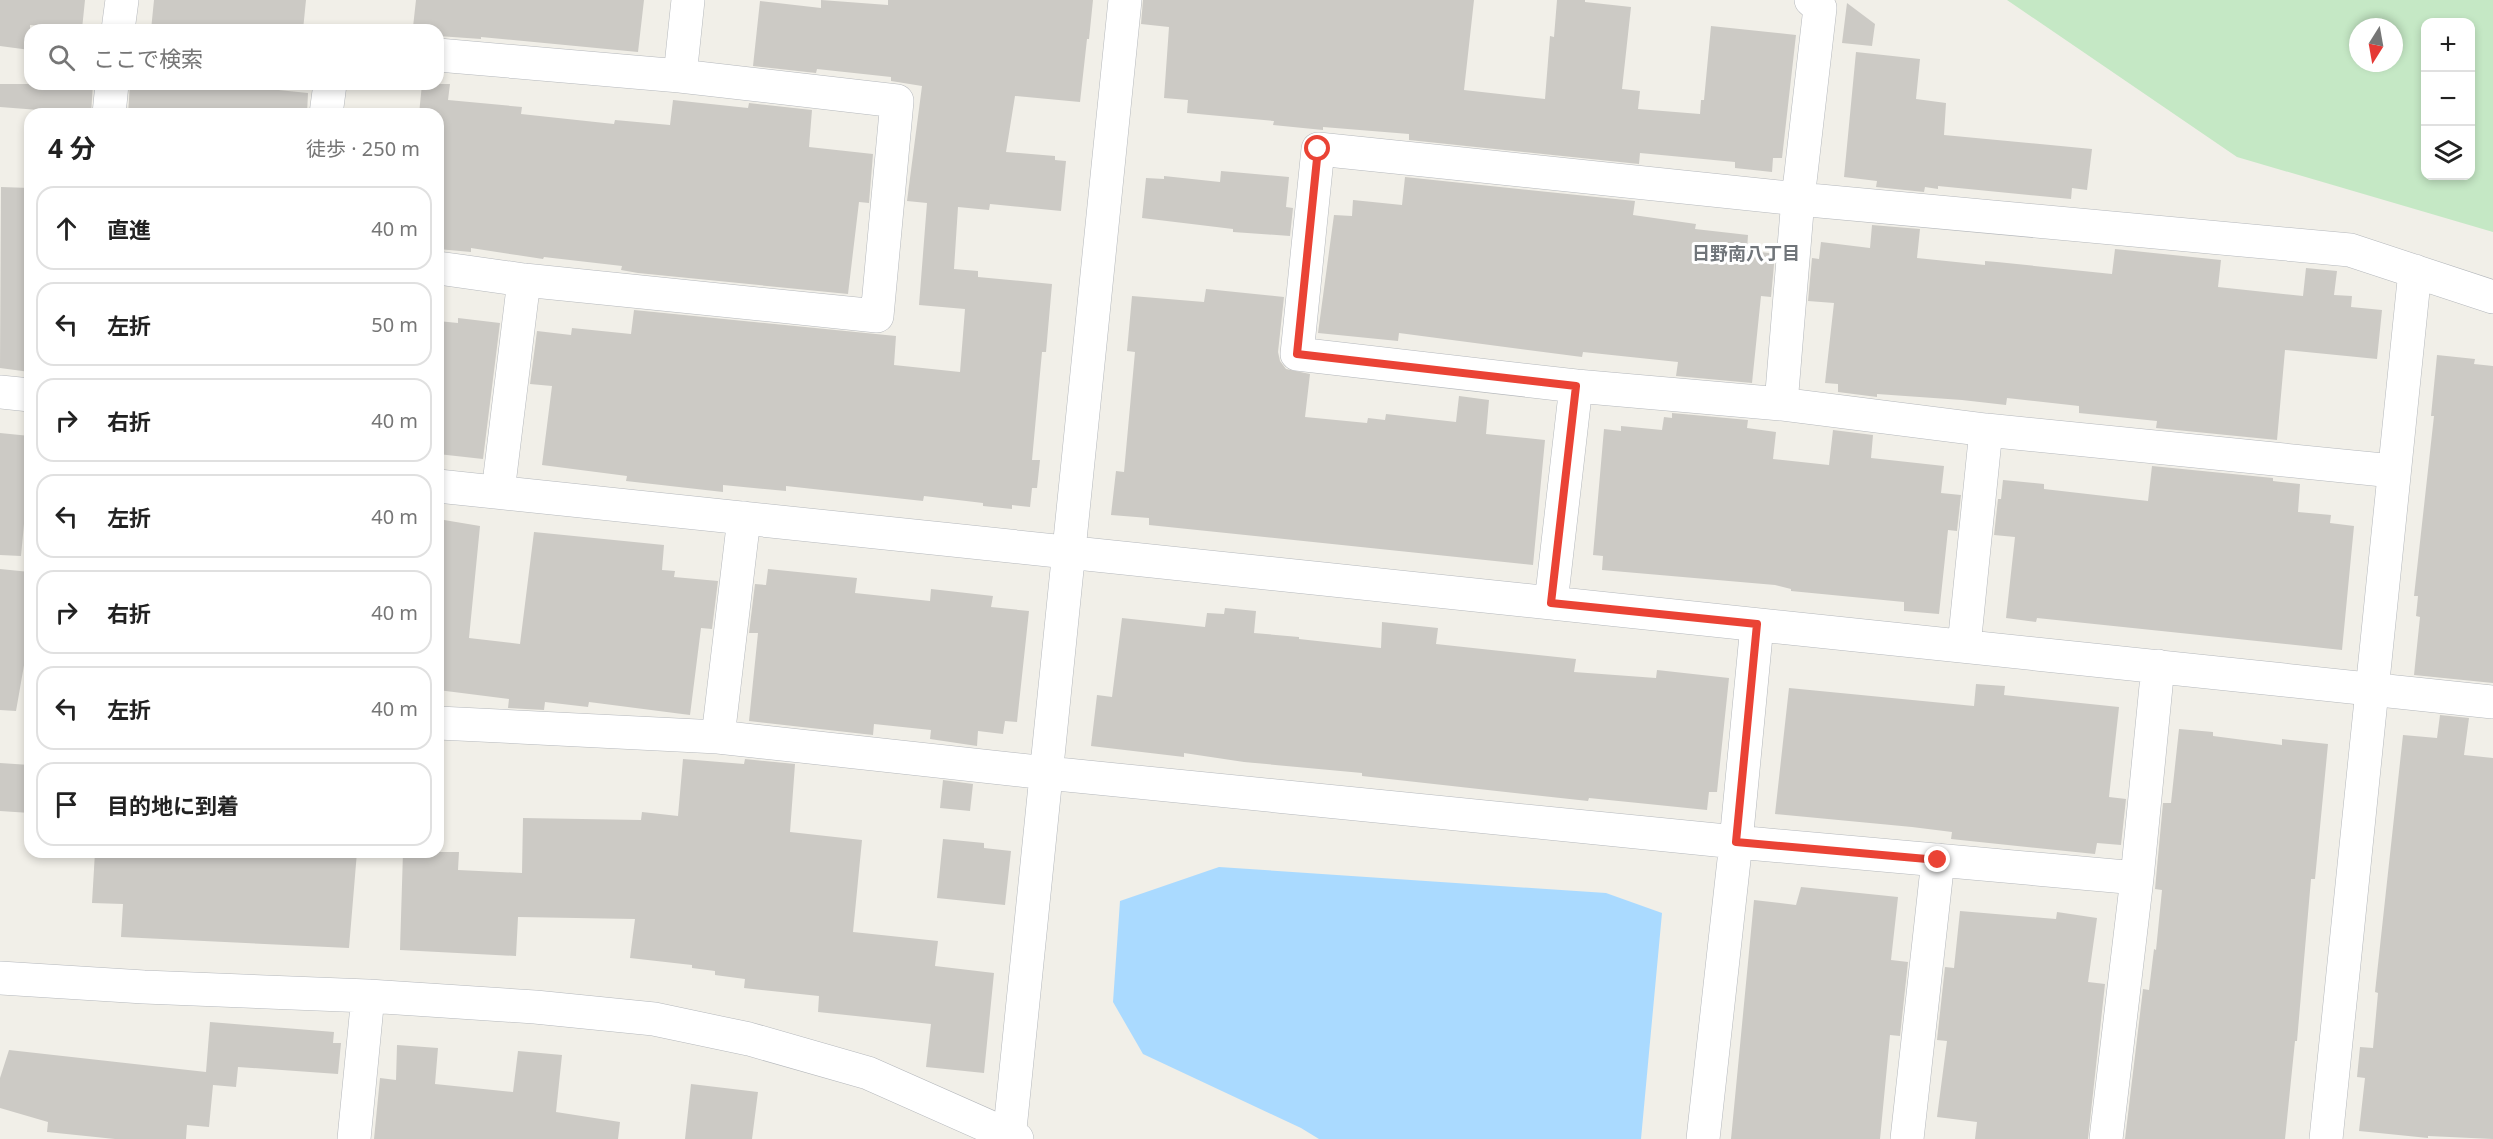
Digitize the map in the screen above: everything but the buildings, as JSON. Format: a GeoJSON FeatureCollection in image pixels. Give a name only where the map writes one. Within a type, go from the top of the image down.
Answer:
{"type":"FeatureCollection","features":[{"type":"Feature","properties":{"kind":"street"},"geometry":{"type":"LineString","coordinates":[[119,24],[122,0]]}},
{"type":"Feature","properties":{"kind":"street"},"geometry":{"type":"LineString","coordinates":[[680,76],[688,0]]}},
{"type":"Feature","properties":{"kind":"street"},"geometry":{"type":"LineString","coordinates":[[0,978],[535,1006],[654,1019],[749,1039],[868,1073],[1012,1138],[1125,0]]}},
{"type":"Feature","properties":{"kind":"street"},"geometry":{"type":"LineString","coordinates":[[1781,404],[1798,199],[1820,8],[1811,0]]}},
{"type":"Feature","properties":{"kind":"street"},"geometry":{"type":"LineString","coordinates":[[444,56],[680,76],[897,101],[877,316],[524,280],[444,269]]}},
{"type":"Feature","properties":{"kind":"street"},"geometry":{"type":"LineString","coordinates":[[110,108],[111,90]]}},
{"type":"Feature","properties":{"kind":"street"},"geometry":{"type":"LineString","coordinates":[[327,108],[329,90]]}},
{"type":"Feature","properties":{"kind":"street"},"geometry":{"type":"LineString","coordinates":[[2393,471],[1986,430],[1781,404],[1576,386],[1297,354],[1318,149],[1798,199],[2350,250],[2493,297]]}},
{"type":"Feature","properties":{"kind":"street"},"geometry":{"type":"LineString","coordinates":[[2326,1139],[2415,271]]}},
{"type":"Feature","properties":{"kind":"street"},"geometry":{"type":"LineString","coordinates":[[498,492],[524,280]]}},
{"type":"Feature","properties":{"kind":"street"},"geometry":{"type":"LineString","coordinates":[[1551,603],[1576,386]]}},
{"type":"Feature","properties":{"kind":"street"},"geometry":{"type":"LineString","coordinates":[[0,392],[24,395]]}},
{"type":"Feature","properties":{"kind":"street"},"geometry":{"type":"LineString","coordinates":[[1964,646],[1986,430]]}},
{"type":"Feature","properties":{"kind":"street"},"geometry":{"type":"LineString","coordinates":[[444,487],[2493,702]]}},
{"type":"Feature","properties":{"kind":"street"},"geometry":{"type":"LineString","coordinates":[[718,737],[744,518]]}},
{"type":"Feature","properties":{"kind":"street"},"geometry":{"type":"LineString","coordinates":[[1703,1139],[1736,842],[1757,624]]}},
{"type":"Feature","properties":{"kind":"street"},"geometry":{"type":"LineString","coordinates":[[2106,1139],[2137,879],[2158,666]]}},
{"type":"Feature","properties":{"kind":"street"},"geometry":{"type":"LineString","coordinates":[[444,723],[718,737],[1047,773],[1736,842],[2137,879]]}},
{"type":"Feature","properties":{"kind":"street"},"geometry":{"type":"LineString","coordinates":[[1906,1139],[1938,860]]}},
{"type":"Feature","properties":{"kind":"street"},"geometry":{"type":"LineString","coordinates":[[354,1139],[368,996]]}},
{"type":"Feature","properties":{"kind":"green space"},"geometry":{"type":"Polygon","coordinates":[[[2007,0],[2493,0],[2493,232],[2237,157],[2007,0]]]}},
{"type":"Feature","properties":{"kind":"water"},"geometry":{"type":"Polygon","coordinates":[[[1219,867],[1606,893],[1662,913],[1641,1139],[1319,1139],[1301,1128],[1143,1054],[1113,1002],[1120,901],[1219,867]]]}},
{"type":"Feature","properties":{"kind":"district","name":"日野南八丁目"},"geometry":{"type":"Point","coordinates":[1746,253]}},
{"type":"Feature","properties":{"kind":"route"},"geometry":{"type":"LineString","coordinates":[[1318,149],[1297,354],[1576,386],[1551,603],[1757,624],[1736,842],[1938,860]]}}]}
